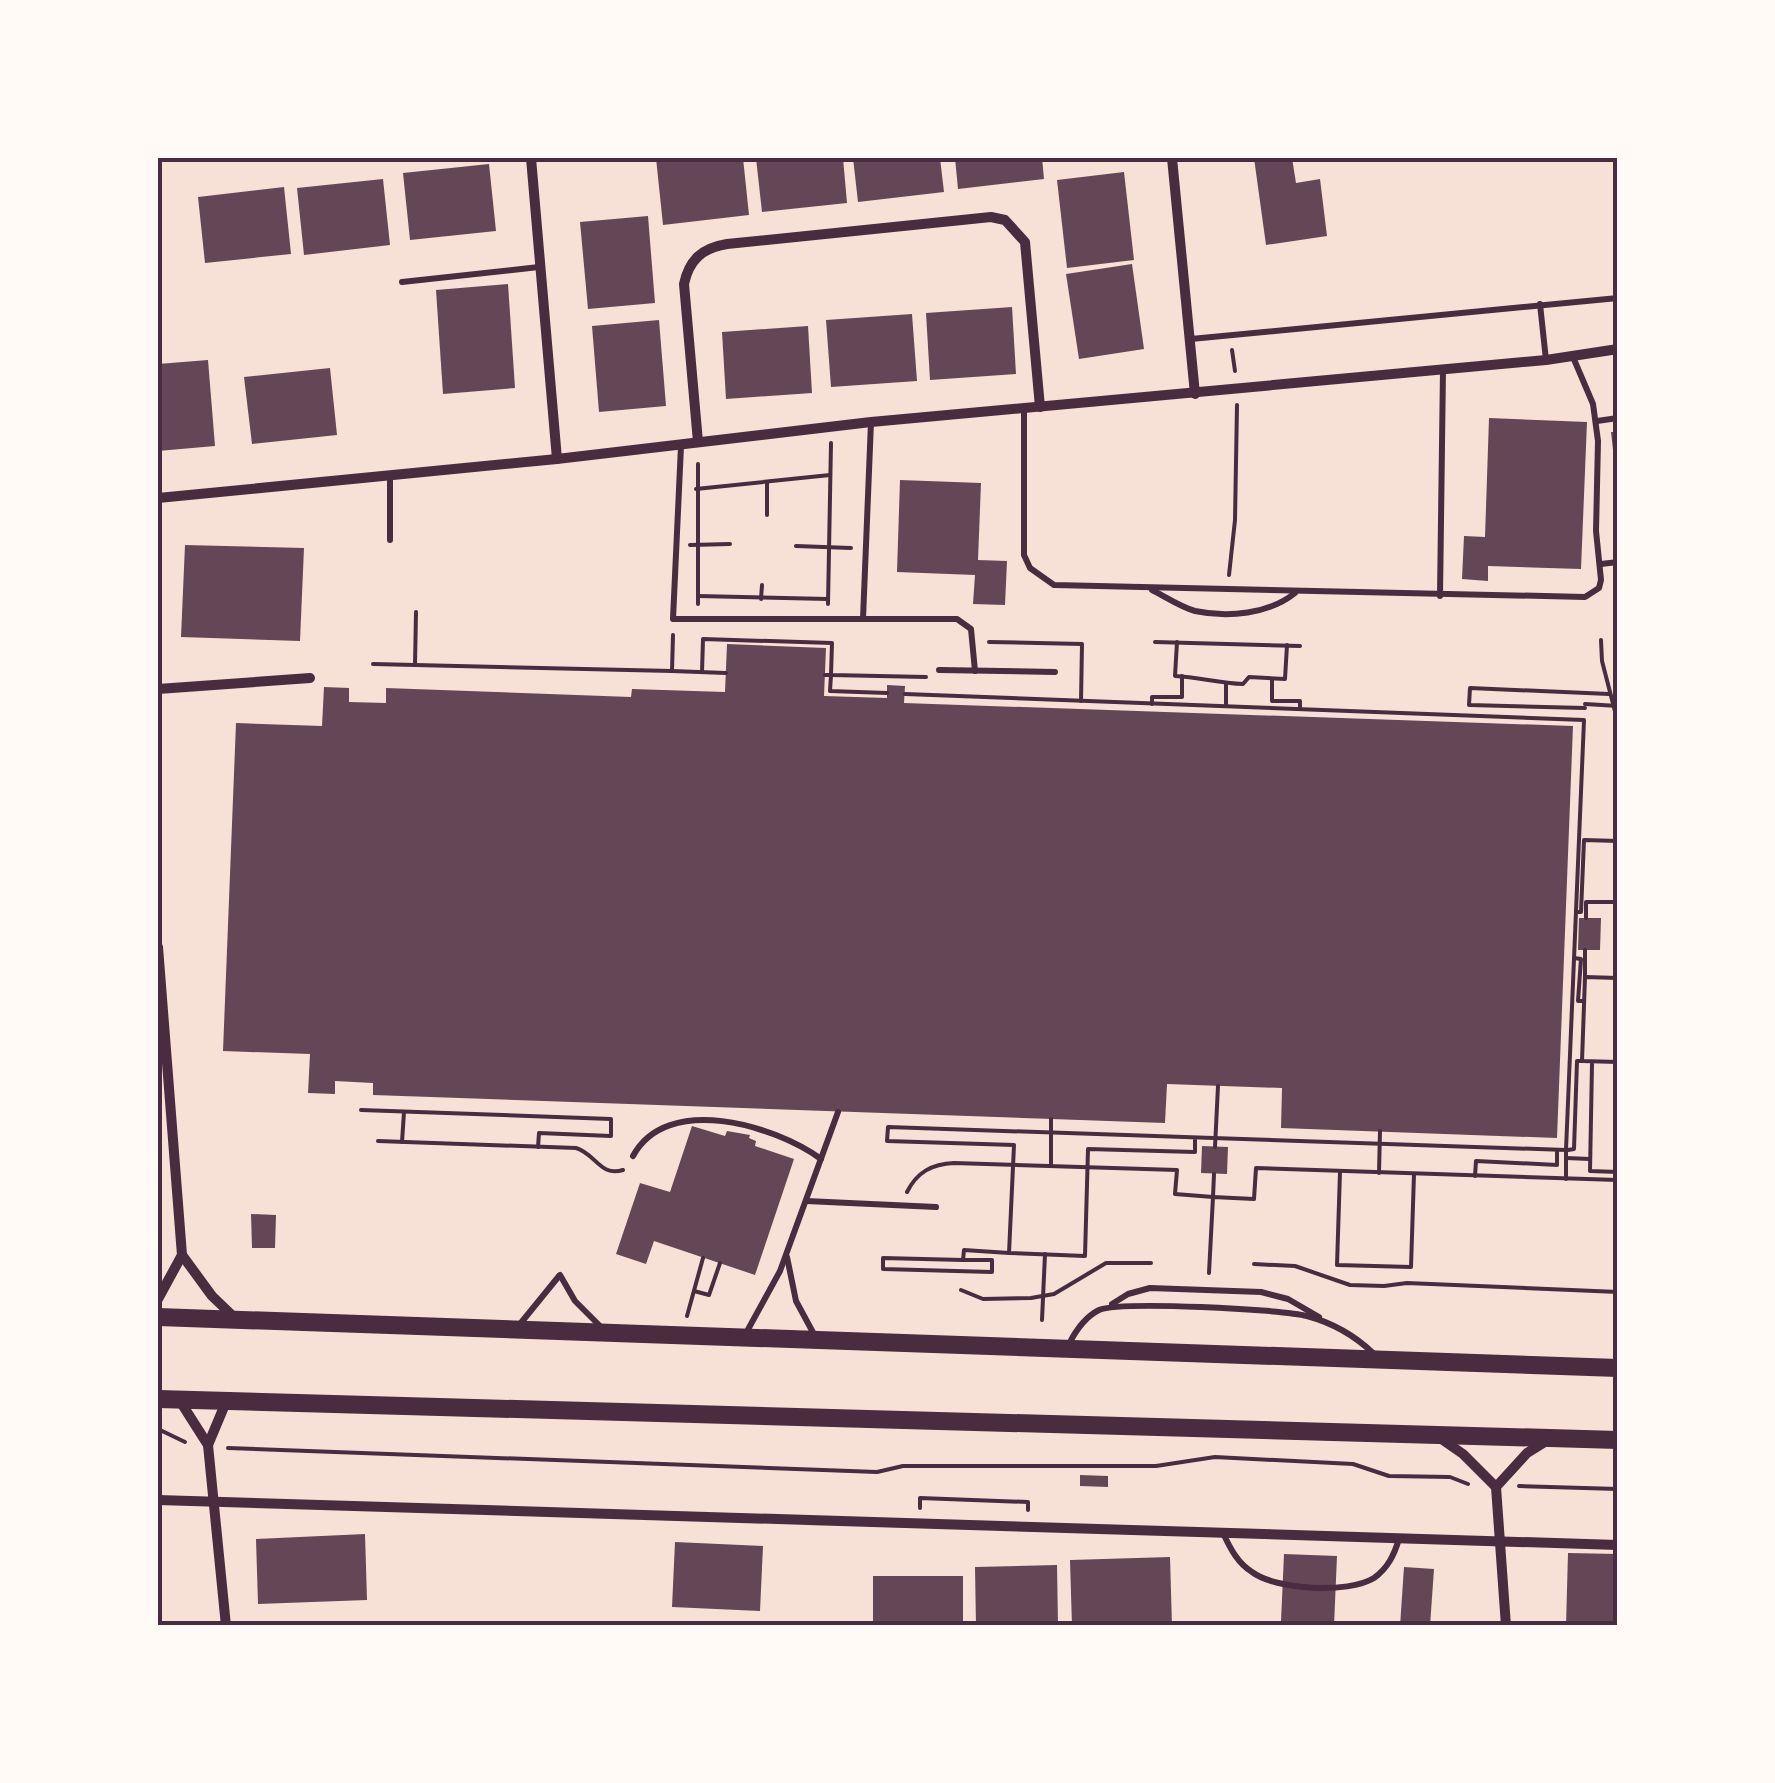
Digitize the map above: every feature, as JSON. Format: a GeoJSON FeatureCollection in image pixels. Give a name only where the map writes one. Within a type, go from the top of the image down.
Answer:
{"type":"FeatureCollection","features":[{"type":"Feature","properties":{"kind":"main road"},"geometry":{"type":"LineString","coordinates":[[158,1318],[1618,1368]]}},
{"type":"Feature","properties":{"kind":"main road"},"geometry":{"type":"LineString","coordinates":[[158,1400],[1618,1440]]}},
{"type":"Feature","properties":{"kind":"street"},"geometry":{"type":"LineString","coordinates":[[531,158],[557,459]]}},
{"type":"Feature","properties":{"kind":"street"},"geometry":{"type":"LineString","coordinates":[[1172,158],[1195,394]]}},
{"type":"Feature","properties":{"kind":"street"},"geometry":{"type":"LineString","coordinates":[[698,442],[684,284],[686,271],[703,252],[727,244],[991,217],[1005,220],[1024,242],[1040,407]]}},
{"type":"Feature","properties":{"kind":"street"},"geometry":{"type":"LineString","coordinates":[[158,498],[557,459],[870,422],[1618,352]]}},
{"type":"Feature","properties":{"kind":"street"},"geometry":{"type":"LineString","coordinates":[[158,689],[310,678]]}},
{"type":"Feature","properties":{"kind":"street"},"geometry":{"type":"LineString","coordinates":[[158,947],[182,1255],[212,1296],[237,1320]]}},
{"type":"Feature","properties":{"kind":"street"},"geometry":{"type":"LineString","coordinates":[[158,1299],[182,1255]]}},
{"type":"Feature","properties":{"kind":"street"},"geometry":{"type":"LineString","coordinates":[[180,1401],[208,1446],[226,1626]]}},
{"type":"Feature","properties":{"kind":"street"},"geometry":{"type":"LineString","coordinates":[[208,1446],[226,1402]]}},
{"type":"Feature","properties":{"kind":"street"},"geometry":{"type":"LineString","coordinates":[[1438,1436],[1496,1487],[1506,1626]]}},
{"type":"Feature","properties":{"kind":"street"},"geometry":{"type":"LineString","coordinates":[[1496,1487],[1527,1453],[1549,1439]]}},
{"type":"Feature","properties":{"kind":"street"},"geometry":{"type":"LineString","coordinates":[[158,1500],[1618,1546]]}},
{"type":"Feature","properties":{"kind":"lane"},"geometry":{"type":"LineString","coordinates":[[402,282],[540,266]]}},
{"type":"Feature","properties":{"kind":"lane"},"geometry":{"type":"LineString","coordinates":[[1191,339],[1618,298]]}},
{"type":"Feature","properties":{"kind":"lane"},"geometry":{"type":"LineString","coordinates":[[1540,304],[1546,360]]}},
{"type":"Feature","properties":{"kind":"lane"},"geometry":{"type":"LineString","coordinates":[[1024,408],[1024,555],[1030,568],[1054,585],[1585,597],[1599,588],[1601,564],[1596,531],[1596,421],[1588,387],[1573,356]]}},
{"type":"Feature","properties":{"kind":"lane"},"geometry":{"type":"LineString","coordinates":[[1440,596],[1442,370]]}},
{"type":"Feature","properties":{"kind":"lane"},"geometry":{"type":"LineString","coordinates":[[1596,421],[1618,418]]}},
{"type":"Feature","properties":{"kind":"lane"},"geometry":{"type":"LineString","coordinates":[[863,618],[870,422]]}},
{"type":"Feature","properties":{"kind":"lane"},"geometry":{"type":"LineString","coordinates":[[681,444],[673,619],[958,619],[971,629],[975,671]]}},
{"type":"Feature","properties":{"kind":"lane"},"geometry":{"type":"LineString","coordinates":[[390,474],[390,540]]}},
{"type":"Feature","properties":{"kind":"lane"},"geometry":{"type":"LineString","coordinates":[[1601,564],[1618,562]]}},
{"type":"Feature","properties":{"kind":"lane"},"geometry":{"type":"LineString","coordinates":[[1146,588],[1189,609],[1205,612],[1264,610],[1298,592]]}},
{"type":"Feature","properties":{"kind":"lane"},"geometry":{"type":"LineString","coordinates":[[939,670],[1055,672]]}},
{"type":"Feature","properties":{"kind":"lane"},"geometry":{"type":"LineString","coordinates":[[744,1336],[787,1253],[838,1112]]}},
{"type":"Feature","properties":{"kind":"lane"},"geometry":{"type":"LineString","coordinates":[[633,1156],[648,1135],[684,1120],[771,1132],[821,1159]]}},
{"type":"Feature","properties":{"kind":"lane"},"geometry":{"type":"LineString","coordinates":[[806,1201],[936,1207]]}},
{"type":"Feature","properties":{"kind":"lane"},"geometry":{"type":"LineString","coordinates":[[787,1253],[796,1301],[816,1339]]}},
{"type":"Feature","properties":{"kind":"lane"},"geometry":{"type":"LineString","coordinates":[[515,1328],[540,1304],[560,1275],[574,1301],[606,1332]]}},
{"type":"Feature","properties":{"kind":"lane"},"geometry":{"type":"LineString","coordinates":[[1068,1347],[1074,1332],[1086,1320],[1139,1290],[1275,1294],[1302,1304],[1324,1322]]}},
{"type":"Feature","properties":{"kind":"lane"},"geometry":{"type":"LineString","coordinates":[[1109,1308],[1132,1305],[1282,1312],[1344,1330],[1378,1358]]}},
{"type":"Feature","properties":{"kind":"lane"},"geometry":{"type":"LineString","coordinates":[[1224,1535],[1241,1564],[1254,1574],[1268,1582],[1301,1587],[1355,1586],[1371,1580],[1394,1556],[1398,1539]]}},
{"type":"Feature","properties":{"kind":"path"},"geometry":{"type":"LineString","coordinates":[[1227,590],[1236,520],[1237,390],[1231,335]]}},
{"type":"Feature","properties":{"kind":"path"},"geometry":{"type":"LineString","coordinates":[[827,618],[832,427]]}},
{"type":"Feature","properties":{"kind":"path"},"geometry":{"type":"LineString","coordinates":[[698,442],[698,619]]}},
{"type":"Feature","properties":{"kind":"path"},"geometry":{"type":"LineString","coordinates":[[679,491],[830,475]]}},
{"type":"Feature","properties":{"kind":"path"},"geometry":{"type":"LineString","coordinates":[[767,482],[767,514]]}},
{"type":"Feature","properties":{"kind":"path"},"geometry":{"type":"LineString","coordinates":[[676,545],[730,544]]}},
{"type":"Feature","properties":{"kind":"path"},"geometry":{"type":"LineString","coordinates":[[796,546],[866,548]]}},
{"type":"Feature","properties":{"kind":"path"},"geometry":{"type":"LineString","coordinates":[[698,596],[828,599]]}},
{"type":"Feature","properties":{"kind":"path"},"geometry":{"type":"LineString","coordinates":[[414,666],[416,612]]}},
{"type":"Feature","properties":{"kind":"path"},"geometry":{"type":"LineString","coordinates":[[672,672],[673,619]]}},
{"type":"Feature","properties":{"kind":"path"},"geometry":{"type":"LineString","coordinates":[[702,672],[704,639],[832,643],[830,691],[887,693]]}},
{"type":"Feature","properties":{"kind":"path"},"geometry":{"type":"LineString","coordinates":[[1601,640],[1618,723]]}},
{"type":"Feature","properties":{"kind":"path"},"geometry":{"type":"LineString","coordinates":[[974,642],[1082,644],[1081,701]]}},
{"type":"Feature","properties":{"kind":"path"},"geometry":{"type":"LineString","coordinates":[[1155,642],[1300,646]]}},
{"type":"Feature","properties":{"kind":"path"},"geometry":{"type":"LineString","coordinates":[[1177,642],[1175,676],[1243,684],[1249,677],[1286,680],[1287,645]]}},
{"type":"Feature","properties":{"kind":"path"},"geometry":{"type":"LineString","coordinates":[[373,664],[726,673]]}},
{"type":"Feature","properties":{"kind":"path"},"geometry":{"type":"LineString","coordinates":[[828,675],[926,678],[926,670],[939,670]]}},
{"type":"Feature","properties":{"kind":"path"},"geometry":{"type":"LineString","coordinates":[[1152,704],[1152,697],[1182,697],[1182,676]]}},
{"type":"Feature","properties":{"kind":"path"},"geometry":{"type":"LineString","coordinates":[[1272,679],[1272,701],[1300,700],[1300,710]]}},
{"type":"Feature","properties":{"kind":"path"},"geometry":{"type":"LineString","coordinates":[[1226,683],[1226,706]]}},
{"type":"Feature","properties":{"kind":"path"},"geometry":{"type":"LineString","coordinates":[[1609,694],[1470,688],[1469,706],[1615,706]]}},
{"type":"Feature","properties":{"kind":"path"},"geometry":{"type":"LineString","coordinates":[[1566,1178],[1586,693]]}},
{"type":"Feature","properties":{"kind":"path"},"geometry":{"type":"LineString","coordinates":[[905,694],[1584,720]]}},
{"type":"Feature","properties":{"kind":"path"},"geometry":{"type":"LineString","coordinates":[[1576,912],[1581,912],[1584,840],[1618,841]]}},
{"type":"Feature","properties":{"kind":"path"},"geometry":{"type":"LineString","coordinates":[[1586,918],[1586,902],[1618,902]]}},
{"type":"Feature","properties":{"kind":"path"},"geometry":{"type":"LineString","coordinates":[[1582,1062],[1585,950]]}},
{"type":"Feature","properties":{"kind":"path"},"geometry":{"type":"LineString","coordinates":[[1574,958],[1581,959],[1578,1001],[1584,1001]]}},
{"type":"Feature","properties":{"kind":"path"},"geometry":{"type":"LineString","coordinates":[[1585,977],[1618,978]]}},
{"type":"Feature","properties":{"kind":"path"},"geometry":{"type":"LineString","coordinates":[[1009,1253],[1014,1145],[887,1141],[888,1127],[1574,1150],[1577,1061],[1618,1062]]}},
{"type":"Feature","properties":{"kind":"path"},"geometry":{"type":"LineString","coordinates":[[1592,1062],[1590,1171],[1618,1172]]}},
{"type":"Feature","properties":{"kind":"path"},"geometry":{"type":"LineString","coordinates":[[1215,1147],[1218,1086]]}},
{"type":"Feature","properties":{"kind":"path"},"geometry":{"type":"LineString","coordinates":[[361,1110],[612,1119],[610,1136],[538,1133],[538,1147]]}},
{"type":"Feature","properties":{"kind":"path"},"geometry":{"type":"LineString","coordinates":[[402,1142],[404,1112]]}},
{"type":"Feature","properties":{"kind":"path"},"geometry":{"type":"LineString","coordinates":[[1051,1119],[1051,1166]]}},
{"type":"Feature","properties":{"kind":"path"},"geometry":{"type":"LineString","coordinates":[[1379,1173],[1380,1132]]}},
{"type":"Feature","properties":{"kind":"path"},"geometry":{"type":"LineString","coordinates":[[963,1260],[964,1250],[1085,1256],[1088,1148],[1195,1152],[1196,1138]]}},
{"type":"Feature","properties":{"kind":"path"},"geometry":{"type":"LineString","coordinates":[[378,1141],[583,1150],[609,1172],[624,1170],[633,1156]]}},
{"type":"Feature","properties":{"kind":"path"},"geometry":{"type":"LineString","coordinates":[[1475,1176],[1476,1161],[1556,1165],[1557,1150]]}},
{"type":"Feature","properties":{"kind":"path"},"geometry":{"type":"LineString","coordinates":[[1566,1158],[1590,1159]]}},
{"type":"Feature","properties":{"kind":"path"},"geometry":{"type":"LineString","coordinates":[[904,1206],[912,1183],[930,1167],[954,1162],[1178,1170],[1176,1194],[1212,1197],[1254,1198],[1256,1168],[1618,1180]]}},
{"type":"Feature","properties":{"kind":"path"},"geometry":{"type":"LineString","coordinates":[[1340,1172],[1338,1265],[1411,1267],[1414,1174]]}},
{"type":"Feature","properties":{"kind":"path"},"geometry":{"type":"LineString","coordinates":[[1208,1290],[1214,1174]]}},
{"type":"Feature","properties":{"kind":"path"},"geometry":{"type":"LineString","coordinates":[[1042,1320],[1045,1254]]}},
{"type":"Feature","properties":{"kind":"path"},"geometry":{"type":"LineString","coordinates":[[682,1334],[703,1258]]}},
{"type":"Feature","properties":{"kind":"path"},"geometry":{"type":"LineString","coordinates":[[883,1258],[963,1260],[992,1260],[992,1272],[883,1269],[883,1258]]}},
{"type":"Feature","properties":{"kind":"path"},"geometry":{"type":"LineString","coordinates":[[694,1290],[709,1295],[720,1263]]}},
{"type":"Feature","properties":{"kind":"path"},"geometry":{"type":"LineString","coordinates":[[961,1290],[983,1299],[1005,1301],[1043,1296],[1054,1294],[1106,1263],[1152,1263]]}},
{"type":"Feature","properties":{"kind":"path"},"geometry":{"type":"LineString","coordinates":[[1254,1264],[1296,1266],[1350,1284],[1407,1282],[1618,1292]]}},
{"type":"Feature","properties":{"kind":"path"},"geometry":{"type":"LineString","coordinates":[[158,1430],[190,1444]]}},
{"type":"Feature","properties":{"kind":"path"},"geometry":{"type":"LineString","coordinates":[[223,1446],[235,1450],[877,1472],[903,1466],[1156,1466],[1216,1457],[1353,1464],[1389,1476],[1450,1478],[1476,1487]]}},
{"type":"Feature","properties":{"kind":"path"},"geometry":{"type":"LineString","coordinates":[[1519,1486],[1618,1489]]}},
{"type":"Feature","properties":{"kind":"path"},"geometry":{"type":"LineString","coordinates":[[932,1510],[920,1509],[920,1498],[945,1499]]}},
{"type":"Feature","properties":{"kind":"building"},"geometry":{"type":"Polygon","coordinates":[[[656,158],[743,158],[749,215],[663,225],[656,158]]]}},
{"type":"Feature","properties":{"kind":"building"},"geometry":{"type":"Polygon","coordinates":[[[756,158],[843,158],[847,203],[762,212],[756,158]]]}},
{"type":"Feature","properties":{"kind":"building"},"geometry":{"type":"Polygon","coordinates":[[[853,158],[940,158],[944,192],[858,202],[853,158]]]}},
{"type":"Feature","properties":{"kind":"building"},"geometry":{"type":"Polygon","coordinates":[[[955,158],[1042,158],[1044,179],[958,189],[955,158]]]}},
{"type":"Feature","properties":{"kind":"building"},"geometry":{"type":"Polygon","coordinates":[[[1254,158],[1292,158],[1296,183],[1320,179],[1327,236],[1266,245],[1254,158]]]}},
{"type":"Feature","properties":{"kind":"building"},"geometry":{"type":"Polygon","coordinates":[[[489,164],[496,231],[410,240],[403,173],[489,164]]]}},
{"type":"Feature","properties":{"kind":"building"},"geometry":{"type":"Polygon","coordinates":[[[1124,172],[1134,260],[1067,268],[1057,180],[1124,172]]]}},
{"type":"Feature","properties":{"kind":"building"},"geometry":{"type":"Polygon","coordinates":[[[383,179],[390,245],[304,255],[297,188],[383,179]]]}},
{"type":"Feature","properties":{"kind":"building"},"geometry":{"type":"Polygon","coordinates":[[[284,187],[291,254],[205,263],[198,197],[284,187]]]}},
{"type":"Feature","properties":{"kind":"building"},"geometry":{"type":"Polygon","coordinates":[[[648,216],[655,303],[588,309],[580,222],[648,216]]]}},
{"type":"Feature","properties":{"kind":"building"},"geometry":{"type":"Polygon","coordinates":[[[1132,264],[1144,349],[1079,359],[1066,274],[1132,264]]]}},
{"type":"Feature","properties":{"kind":"building"},"geometry":{"type":"Polygon","coordinates":[[[508,284],[515,388],[443,394],[436,290],[508,284]]]}},
{"type":"Feature","properties":{"kind":"building"},"geometry":{"type":"Polygon","coordinates":[[[1012,307],[1016,374],[930,380],[926,313],[1012,307]]]}},
{"type":"Feature","properties":{"kind":"building"},"geometry":{"type":"Polygon","coordinates":[[[912,314],[917,381],[831,387],[826,320],[912,314]]]}},
{"type":"Feature","properties":{"kind":"building"},"geometry":{"type":"Polygon","coordinates":[[[659,320],[666,406],[599,412],[592,326],[659,320]]]}},
{"type":"Feature","properties":{"kind":"building"},"geometry":{"type":"Polygon","coordinates":[[[808,326],[812,393],[726,399],[722,332],[808,326]]]}},
{"type":"Feature","properties":{"kind":"building"},"geometry":{"type":"Polygon","coordinates":[[[208,360],[215,446],[158,451],[158,364],[208,360]]]}},
{"type":"Feature","properties":{"kind":"building"},"geometry":{"type":"Polygon","coordinates":[[[330,368],[337,435],[252,444],[244,377],[330,368]]]}},
{"type":"Feature","properties":{"kind":"building"},"geometry":{"type":"Polygon","coordinates":[[[1489,418],[1587,422],[1581,569],[1488,566],[1488,581],[1462,579],[1464,536],[1485,537],[1489,418]]]}},
{"type":"Feature","properties":{"kind":"building"},"geometry":{"type":"Polygon","coordinates":[[[1611,432],[1618,432],[1618,468],[1615,468],[1611,432]]]}},
{"type":"Feature","properties":{"kind":"building"},"geometry":{"type":"Polygon","coordinates":[[[900,480],[981,483],[978,560],[1007,561],[1005,605],[973,604],[975,575],[897,572],[900,480]]]}},
{"type":"Feature","properties":{"kind":"building"},"geometry":{"type":"Polygon","coordinates":[[[185,545],[304,548],[300,641],[181,637],[185,545]]]}},
{"type":"Feature","properties":{"kind":"building"},"geometry":{"type":"Polygon","coordinates":[[[727,644],[826,648],[824,696],[887,698],[887,685],[905,686],[904,703],[1573,726],[1557,1138],[1281,1128],[1282,1088],[1167,1084],[1165,1123],[373,1095],[373,1083],[335,1081],[335,1094],[308,1093],[310,1054],[223,1051],[236,723],[322,726],[324,687],[349,688],[349,702],[386,703],[386,688],[631,697],[632,689],[725,692],[727,644]]]}},
{"type":"Feature","properties":{"kind":"building"},"geometry":{"type":"Polygon","coordinates":[[[1579,918],[1601,918],[1600,950],[1578,950],[1579,918]]]}},
{"type":"Feature","properties":{"kind":"building"},"geometry":{"type":"Polygon","coordinates":[[[692,1126],[725,1136],[727,1131],[750,1135],[755,1146],[794,1159],[755,1275],[654,1241],[646,1264],[616,1254],[640,1183],[670,1192],[692,1126]]]}},
{"type":"Feature","properties":{"kind":"building"},"geometry":{"type":"Polygon","coordinates":[[[1202,1146],[1228,1147],[1227,1174],[1201,1173],[1202,1146]]]}},
{"type":"Feature","properties":{"kind":"building"},"geometry":{"type":"Polygon","coordinates":[[[251,1214],[276,1215],[275,1248],[252,1248],[251,1214]]]}},
{"type":"Feature","properties":{"kind":"building"},"geometry":{"type":"Polygon","coordinates":[[[1080,1475],[1108,1476],[1108,1487],[1080,1486],[1080,1475]]]}},
{"type":"Feature","properties":{"kind":"building"},"geometry":{"type":"Polygon","coordinates":[[[365,1534],[367,1600],[258,1604],[256,1539],[365,1534]]]}},
{"type":"Feature","properties":{"kind":"building"},"geometry":{"type":"Polygon","coordinates":[[[675,1542],[763,1546],[760,1611],[672,1607],[675,1542]]]}},
{"type":"Feature","properties":{"kind":"building"},"geometry":{"type":"Polygon","coordinates":[[[1568,1553],[1618,1554],[1618,1626],[1566,1626],[1568,1553]]]}},
{"type":"Feature","properties":{"kind":"building"},"geometry":{"type":"Polygon","coordinates":[[[1284,1554],[1337,1556],[1334,1626],[1273,1626],[1273,1622],[1281,1621],[1284,1554]]]}},
{"type":"Feature","properties":{"kind":"building"},"geometry":{"type":"Polygon","coordinates":[[[1170,1557],[1172,1626],[1072,1626],[1070,1560],[1170,1557]]]}},
{"type":"Feature","properties":{"kind":"building"},"geometry":{"type":"Polygon","coordinates":[[[1057,1565],[1058,1626],[976,1626],[975,1567],[1057,1565]]]}},
{"type":"Feature","properties":{"kind":"building"},"geometry":{"type":"Polygon","coordinates":[[[1404,1567],[1434,1569],[1430,1626],[1400,1626],[1404,1567]]]}},
{"type":"Feature","properties":{"kind":"building"},"geometry":{"type":"Polygon","coordinates":[[[873,1576],[963,1576],[963,1626],[873,1626],[873,1576]]]}}]}
